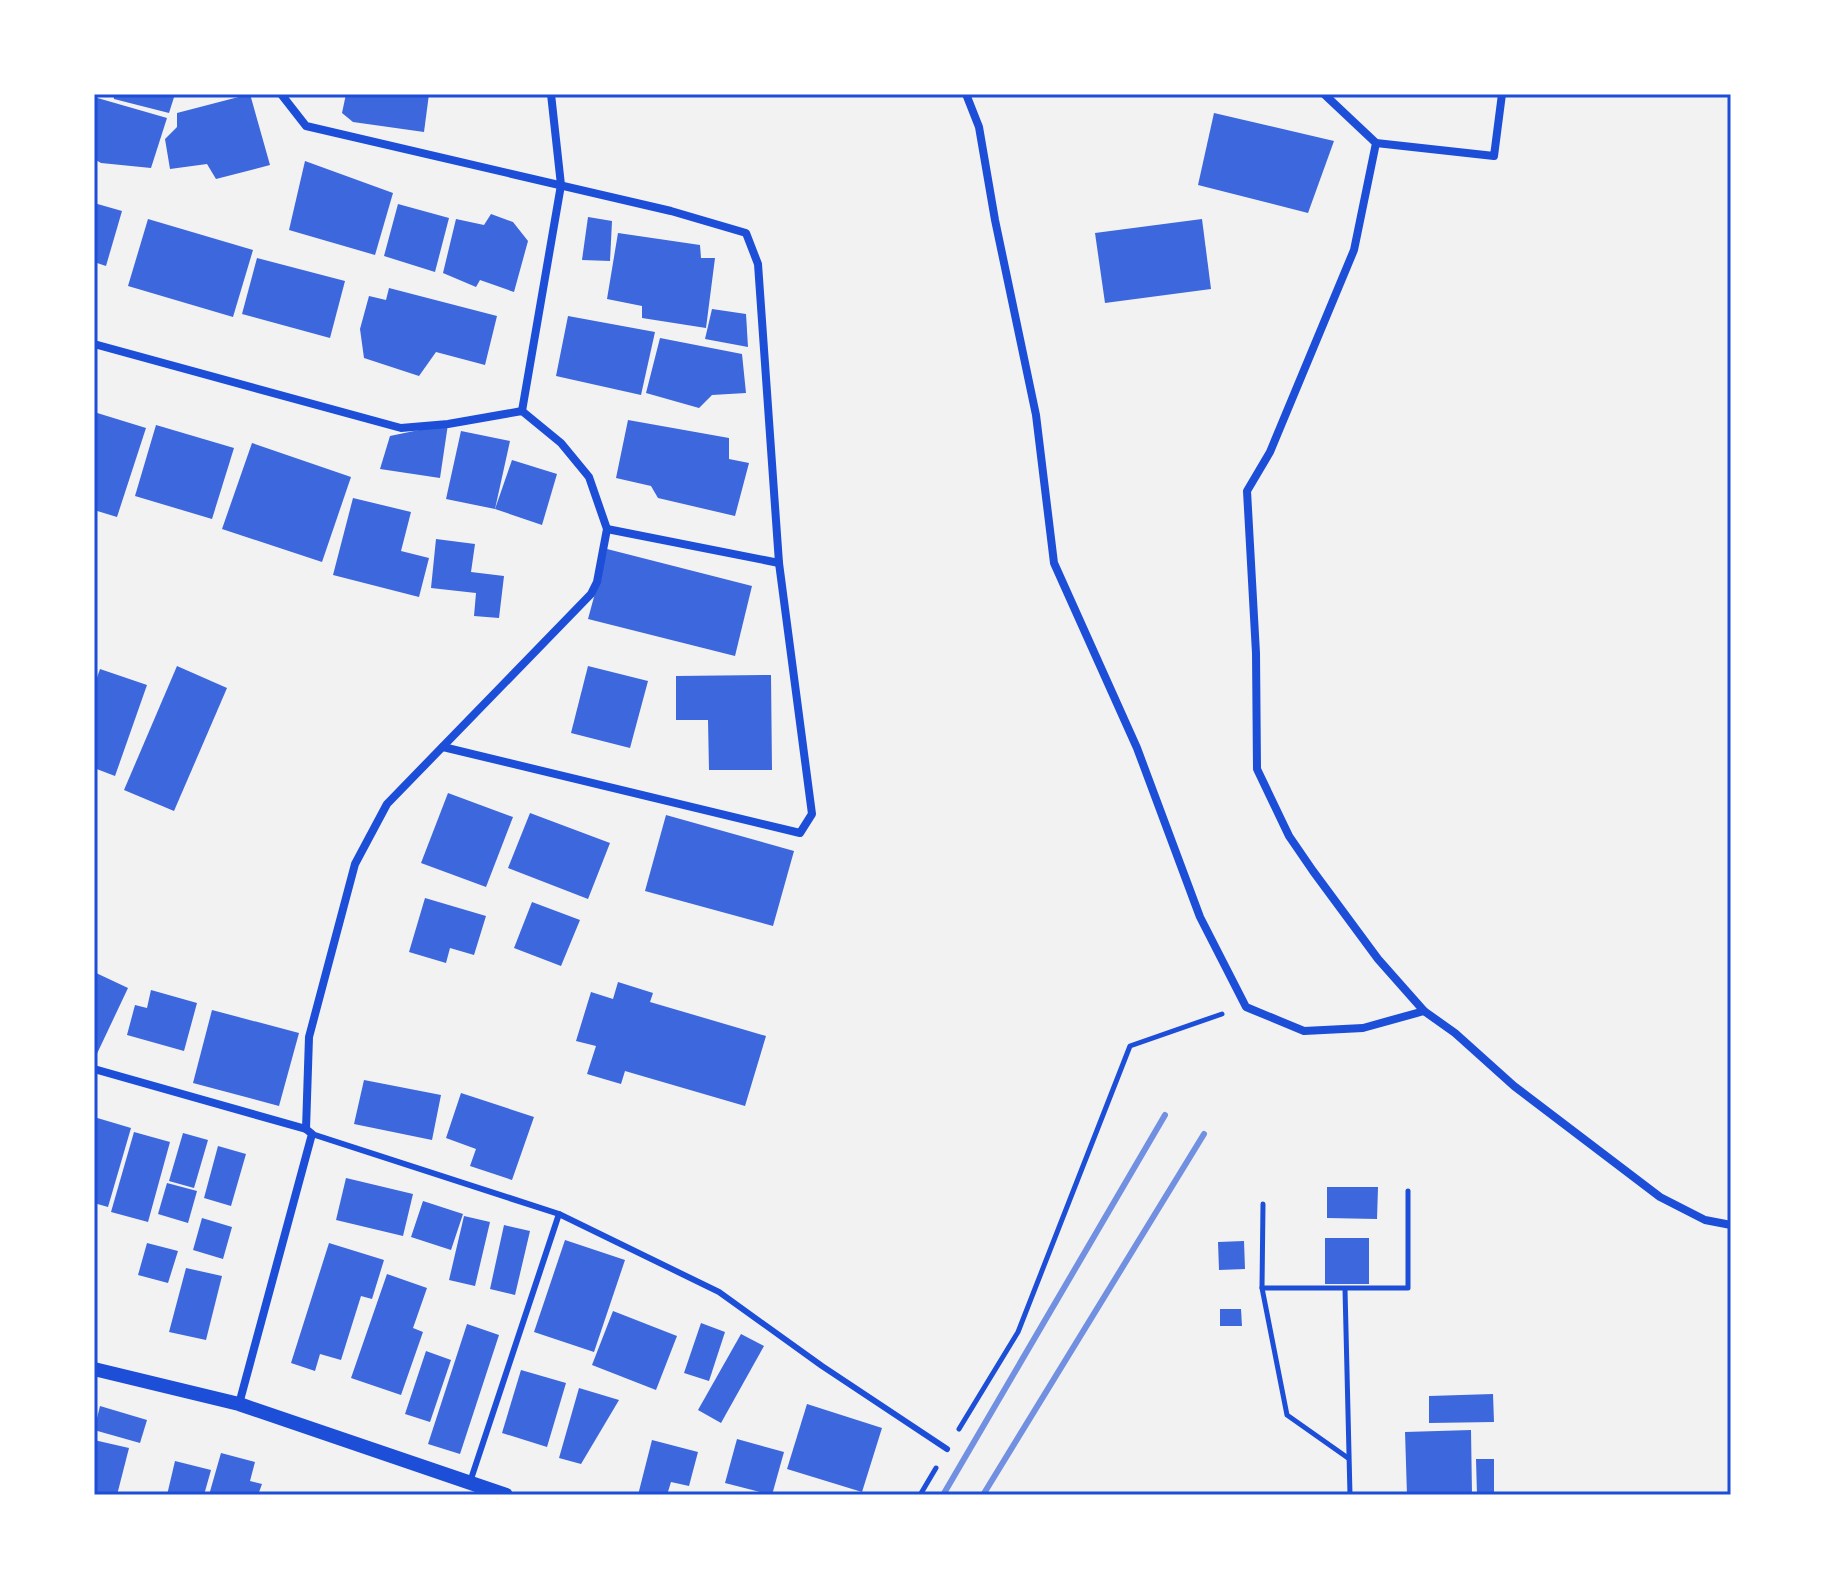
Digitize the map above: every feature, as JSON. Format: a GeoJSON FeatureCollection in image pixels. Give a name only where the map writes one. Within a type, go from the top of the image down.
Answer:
{"type":"FeatureCollection","features":[{"type":"Feature","properties":{"kind":"street"},"geometry":{"type":"LineString","coordinates":[[281,94],[306,126],[671,211],[746,233],[758,264],[779,563],[812,814],[800,833],[443,747]]}},
{"type":"Feature","properties":{"kind":"street"},"geometry":{"type":"LineString","coordinates":[[522,411],[561,185],[551,94]]}},
{"type":"Feature","properties":{"kind":"street"},"geometry":{"type":"LineString","coordinates":[[966,94],[979,127],[1036,415],[1054,563],[1137,748],[1200,917],[1246,1007],[1304,1031],[1363,1028],[1424,1011]]}},
{"type":"Feature","properties":{"kind":"street"},"geometry":{"type":"LineString","coordinates":[[1324,94],[1376,143],[1494,156],[1502,94]]}},
{"type":"Feature","properties":{"kind":"street"},"geometry":{"type":"LineString","coordinates":[[1376,143],[1354,250],[1270,452],[1247,491],[1256,653],[1257,769],[1289,836],[1313,871],[1378,959],[1424,1011],[1455,1033],[1514,1086],[1660,1197],[1705,1220],[1731,1225]]}},
{"type":"Feature","properties":{"kind":"street"},"geometry":{"type":"LineString","coordinates":[[94,344],[401,428],[448,424],[522,411],[561,443],[589,477],[607,529],[597,582],[591,594],[387,804],[355,864],[309,1037],[309,1132],[239,1404]]}},
{"type":"Feature","properties":{"kind":"street"},"geometry":{"type":"LineString","coordinates":[[607,529],[779,563]]}},
{"type":"Feature","properties":{"kind":"street"},"geometry":{"type":"LineString","coordinates":[[94,1069],[309,1132]]}},
{"type":"Feature","properties":{"kind":"street"},"geometry":{"type":"LineString","coordinates":[[94,1369],[239,1404],[506,1495]]}},
{"type":"Feature","properties":{"kind":"lane"},"geometry":{"type":"LineString","coordinates":[[309,1132],[559,1214],[719,1292],[822,1366],[947,1449]]}},
{"type":"Feature","properties":{"kind":"lane"},"geometry":{"type":"LineString","coordinates":[[470,1482],[559,1214]]}},
{"type":"Feature","properties":{"kind":"path"},"geometry":{"type":"LineString","coordinates":[[920,1495],[1018,1332],[1130,1046],[1246,1007]]}},
{"type":"Feature","properties":{"kind":"path"},"geometry":{"type":"LineString","coordinates":[[1262,1288],[1408,1288],[1408,1191]]}},
{"type":"Feature","properties":{"kind":"path"},"geometry":{"type":"LineString","coordinates":[[1263,1204],[1262,1288],[1287,1415],[1349,1459]]}},
{"type":"Feature","properties":{"kind":"path"},"geometry":{"type":"LineString","coordinates":[[1345,1289],[1350,1495]]}},
{"type":"Feature","properties":{"kind":"building"},"geometry":{"type":"Polygon","coordinates":[[[113,94],[175,94],[169,113],[114,99],[113,94]]]}},
{"type":"Feature","properties":{"kind":"building"},"geometry":{"type":"Polygon","coordinates":[[[250,94],[270,165],[216,179],[207,164],[170,169],[165,139],[177,127],[177,113],[250,94]]]}},
{"type":"Feature","properties":{"kind":"building"},"geometry":{"type":"Polygon","coordinates":[[[346,94],[429,94],[424,132],[353,122],[342,113],[346,94]]]}},
{"type":"Feature","properties":{"kind":"building"},"geometry":{"type":"Polygon","coordinates":[[[94,97],[167,118],[151,168],[101,163],[94,159],[94,97]]]}},
{"type":"Feature","properties":{"kind":"building"},"geometry":{"type":"Polygon","coordinates":[[[1214,113],[1334,141],[1308,213],[1198,185],[1214,113]]]}},
{"type":"Feature","properties":{"kind":"building"},"geometry":{"type":"Polygon","coordinates":[[[305,161],[393,193],[375,255],[289,230],[305,161]]]}},
{"type":"Feature","properties":{"kind":"building"},"geometry":{"type":"Polygon","coordinates":[[[94,203],[122,211],[106,266],[94,262],[94,203]]]}},
{"type":"Feature","properties":{"kind":"building"},"geometry":{"type":"Polygon","coordinates":[[[398,204],[449,218],[435,272],[384,256],[398,204]]]}},
{"type":"Feature","properties":{"kind":"building"},"geometry":{"type":"Polygon","coordinates":[[[491,214],[513,222],[528,241],[514,292],[480,280],[476,287],[443,273],[456,219],[484,225],[491,214]]]}},
{"type":"Feature","properties":{"kind":"building"},"geometry":{"type":"Polygon","coordinates":[[[588,217],[612,221],[610,261],[582,260],[588,217]]]}},
{"type":"Feature","properties":{"kind":"building"},"geometry":{"type":"Polygon","coordinates":[[[148,219],[253,250],[233,317],[128,286],[148,219]]]}},
{"type":"Feature","properties":{"kind":"building"},"geometry":{"type":"Polygon","coordinates":[[[1202,219],[1211,289],[1105,303],[1095,233],[1202,219]]]}},
{"type":"Feature","properties":{"kind":"building"},"geometry":{"type":"Polygon","coordinates":[[[618,233],[700,245],[701,258],[715,258],[706,328],[642,318],[642,306],[607,299],[618,233]]]}},
{"type":"Feature","properties":{"kind":"building"},"geometry":{"type":"Polygon","coordinates":[[[257,258],[345,281],[330,338],[242,314],[257,258]]]}},
{"type":"Feature","properties":{"kind":"building"},"geometry":{"type":"Polygon","coordinates":[[[389,288],[497,316],[485,365],[436,352],[419,376],[364,358],[360,329],[369,296],[386,300],[389,288]]]}},
{"type":"Feature","properties":{"kind":"building"},"geometry":{"type":"Polygon","coordinates":[[[712,309],[746,314],[748,347],[705,339],[712,309]]]}},
{"type":"Feature","properties":{"kind":"building"},"geometry":{"type":"Polygon","coordinates":[[[568,316],[655,332],[641,395],[556,376],[568,316]]]}},
{"type":"Feature","properties":{"kind":"building"},"geometry":{"type":"Polygon","coordinates":[[[660,338],[742,354],[746,393],[712,395],[699,408],[646,393],[660,338]]]}},
{"type":"Feature","properties":{"kind":"building"},"geometry":{"type":"Polygon","coordinates":[[[94,412],[146,428],[117,517],[94,510],[94,412]]]}},
{"type":"Feature","properties":{"kind":"building"},"geometry":{"type":"Polygon","coordinates":[[[628,420],[729,438],[729,459],[749,463],[735,516],[658,498],[651,486],[616,478],[628,420]]]}},
{"type":"Feature","properties":{"kind":"building"},"geometry":{"type":"Polygon","coordinates":[[[448,424],[440,478],[380,469],[390,436],[448,424]]]}},
{"type":"Feature","properties":{"kind":"building"},"geometry":{"type":"Polygon","coordinates":[[[156,425],[234,448],[212,519],[135,496],[156,425]]]}},
{"type":"Feature","properties":{"kind":"building"},"geometry":{"type":"Polygon","coordinates":[[[461,431],[510,441],[495,509],[446,499],[461,431]]]}},
{"type":"Feature","properties":{"kind":"building"},"geometry":{"type":"Polygon","coordinates":[[[252,443],[351,477],[322,562],[222,529],[252,443]]]}},
{"type":"Feature","properties":{"kind":"building"},"geometry":{"type":"Polygon","coordinates":[[[512,460],[557,474],[542,525],[495,509],[512,460]]]}},
{"type":"Feature","properties":{"kind":"building"},"geometry":{"type":"Polygon","coordinates":[[[353,498],[411,512],[401,551],[429,558],[419,597],[333,575],[353,498]]]}},
{"type":"Feature","properties":{"kind":"building"},"geometry":{"type":"Polygon","coordinates":[[[436,539],[475,544],[471,572],[504,576],[499,618],[474,616],[476,593],[431,588],[436,539]]]}},
{"type":"Feature","properties":{"kind":"building"},"geometry":{"type":"Polygon","coordinates":[[[607,549],[752,586],[735,656],[588,619],[607,549]]]}},
{"type":"Feature","properties":{"kind":"building"},"geometry":{"type":"Polygon","coordinates":[[[177,666],[227,688],[174,811],[124,790],[177,666]]]}},
{"type":"Feature","properties":{"kind":"building"},"geometry":{"type":"Polygon","coordinates":[[[588,666],[648,681],[630,748],[571,733],[588,666]]]}},
{"type":"Feature","properties":{"kind":"building"},"geometry":{"type":"Polygon","coordinates":[[[100,669],[147,685],[115,776],[94,768],[94,686],[100,669]]]}},
{"type":"Feature","properties":{"kind":"building"},"geometry":{"type":"Polygon","coordinates":[[[771,675],[772,770],[709,770],[708,720],[676,720],[676,676],[771,675]]]}},
{"type":"Feature","properties":{"kind":"building"},"geometry":{"type":"Polygon","coordinates":[[[448,793],[513,817],[486,887],[421,863],[448,793]]]}},
{"type":"Feature","properties":{"kind":"building"},"geometry":{"type":"Polygon","coordinates":[[[530,813],[610,843],[588,899],[508,868],[530,813]]]}},
{"type":"Feature","properties":{"kind":"building"},"geometry":{"type":"Polygon","coordinates":[[[666,815],[794,851],[773,926],[645,891],[666,815]]]}},
{"type":"Feature","properties":{"kind":"building"},"geometry":{"type":"Polygon","coordinates":[[[425,898],[486,916],[474,955],[450,948],[446,963],[409,952],[425,898]]]}},
{"type":"Feature","properties":{"kind":"building"},"geometry":{"type":"Polygon","coordinates":[[[532,902],[580,920],[561,966],[514,948],[532,902]]]}},
{"type":"Feature","properties":{"kind":"building"},"geometry":{"type":"Polygon","coordinates":[[[94,972],[128,988],[94,1060],[94,972]]]}},
{"type":"Feature","properties":{"kind":"building"},"geometry":{"type":"Polygon","coordinates":[[[618,982],[653,993],[650,1002],[766,1036],[745,1106],[625,1071],[621,1084],[587,1074],[596,1046],[576,1041],[591,992],[613,999],[618,982]]]}},
{"type":"Feature","properties":{"kind":"building"},"geometry":{"type":"Polygon","coordinates":[[[151,990],[197,1003],[184,1051],[127,1035],[135,1005],[147,1008],[151,990]]]}},
{"type":"Feature","properties":{"kind":"building"},"geometry":{"type":"Polygon","coordinates":[[[212,1010],[299,1033],[279,1106],[193,1083],[212,1010]]]}},
{"type":"Feature","properties":{"kind":"building"},"geometry":{"type":"Polygon","coordinates":[[[364,1080],[441,1095],[432,1140],[354,1124],[364,1080]]]}},
{"type":"Feature","properties":{"kind":"building"},"geometry":{"type":"Polygon","coordinates":[[[461,1093],[534,1117],[512,1180],[470,1166],[476,1149],[446,1138],[461,1093]]]}},
{"type":"Feature","properties":{"kind":"building"},"geometry":{"type":"Polygon","coordinates":[[[94,1117],[131,1128],[108,1207],[94,1203],[94,1117]]]}},
{"type":"Feature","properties":{"kind":"building"},"geometry":{"type":"Polygon","coordinates":[[[134,1132],[170,1142],[148,1222],[111,1212],[134,1132]]]}},
{"type":"Feature","properties":{"kind":"building"},"geometry":{"type":"Polygon","coordinates":[[[183,1133],[208,1140],[194,1188],[169,1181],[183,1133]]]}},
{"type":"Feature","properties":{"kind":"building"},"geometry":{"type":"Polygon","coordinates":[[[218,1146],[246,1154],[231,1206],[204,1198],[218,1146]]]}},
{"type":"Feature","properties":{"kind":"building"},"geometry":{"type":"Polygon","coordinates":[[[346,1178],[413,1194],[403,1236],[336,1220],[346,1178]]]}},
{"type":"Feature","properties":{"kind":"building"},"geometry":{"type":"Polygon","coordinates":[[[167,1183],[197,1191],[188,1223],[158,1214],[167,1183]]]}},
{"type":"Feature","properties":{"kind":"building"},"geometry":{"type":"Polygon","coordinates":[[[1327,1187],[1378,1187],[1377,1219],[1327,1218],[1327,1187]]]}},
{"type":"Feature","properties":{"kind":"building"},"geometry":{"type":"Polygon","coordinates":[[[423,1201],[463,1214],[451,1250],[411,1237],[423,1201]]]}},
{"type":"Feature","properties":{"kind":"building"},"geometry":{"type":"Polygon","coordinates":[[[464,1216],[490,1222],[475,1286],[449,1280],[464,1216]]]}},
{"type":"Feature","properties":{"kind":"building"},"geometry":{"type":"Polygon","coordinates":[[[202,1218],[232,1227],[223,1259],[193,1250],[202,1218]]]}},
{"type":"Feature","properties":{"kind":"building"},"geometry":{"type":"Polygon","coordinates":[[[504,1225],[530,1231],[515,1295],[490,1289],[504,1225]]]}},
{"type":"Feature","properties":{"kind":"building"},"geometry":{"type":"Polygon","coordinates":[[[1325,1238],[1369,1238],[1369,1284],[1325,1284],[1325,1238]]]}},
{"type":"Feature","properties":{"kind":"building"},"geometry":{"type":"Polygon","coordinates":[[[565,1240],[625,1260],[594,1352],[534,1332],[565,1240]]]}},
{"type":"Feature","properties":{"kind":"building"},"geometry":{"type":"Polygon","coordinates":[[[1244,1241],[1245,1269],[1219,1270],[1218,1242],[1244,1241]]]}},
{"type":"Feature","properties":{"kind":"building"},"geometry":{"type":"Polygon","coordinates":[[[147,1243],[178,1251],[168,1283],[138,1275],[147,1243]]]}},
{"type":"Feature","properties":{"kind":"building"},"geometry":{"type":"Polygon","coordinates":[[[329,1243],[384,1260],[372,1299],[361,1296],[341,1360],[320,1354],[315,1371],[291,1363],[329,1243]]]}},
{"type":"Feature","properties":{"kind":"building"},"geometry":{"type":"Polygon","coordinates":[[[186,1268],[222,1276],[206,1340],[169,1332],[186,1268]]]}},
{"type":"Feature","properties":{"kind":"building"},"geometry":{"type":"Polygon","coordinates":[[[387,1274],[427,1288],[413,1328],[423,1332],[401,1395],[351,1378],[387,1274]]]}},
{"type":"Feature","properties":{"kind":"building"},"geometry":{"type":"Polygon","coordinates":[[[1220,1309],[1241,1309],[1242,1326],[1220,1326],[1220,1309]]]}},
{"type":"Feature","properties":{"kind":"building"},"geometry":{"type":"Polygon","coordinates":[[[613,1311],[677,1336],[656,1390],[592,1365],[613,1311]]]}},
{"type":"Feature","properties":{"kind":"building"},"geometry":{"type":"Polygon","coordinates":[[[701,1323],[725,1332],[709,1381],[684,1373],[701,1323]]]}},
{"type":"Feature","properties":{"kind":"building"},"geometry":{"type":"Polygon","coordinates":[[[467,1324],[499,1335],[460,1454],[428,1444],[467,1324]]]}},
{"type":"Feature","properties":{"kind":"building"},"geometry":{"type":"Polygon","coordinates":[[[741,1334],[764,1346],[721,1423],[698,1410],[741,1334]]]}},
{"type":"Feature","properties":{"kind":"building"},"geometry":{"type":"Polygon","coordinates":[[[426,1351],[451,1360],[430,1422],[405,1414],[426,1351]]]}},
{"type":"Feature","properties":{"kind":"building"},"geometry":{"type":"Polygon","coordinates":[[[521,1370],[566,1383],[547,1447],[502,1433],[521,1370]]]}},
{"type":"Feature","properties":{"kind":"building"},"geometry":{"type":"Polygon","coordinates":[[[579,1388],[619,1400],[581,1464],[559,1458],[579,1388]]]}},
{"type":"Feature","properties":{"kind":"building"},"geometry":{"type":"Polygon","coordinates":[[[1493,1394],[1494,1422],[1429,1423],[1429,1396],[1493,1394]]]}},
{"type":"Feature","properties":{"kind":"building"},"geometry":{"type":"Polygon","coordinates":[[[807,1404],[882,1428],[862,1492],[787,1469],[807,1404]]]}},
{"type":"Feature","properties":{"kind":"building"},"geometry":{"type":"Polygon","coordinates":[[[100,1406],[147,1420],[140,1443],[94,1430],[100,1406]]]}},
{"type":"Feature","properties":{"kind":"building"},"geometry":{"type":"Polygon","coordinates":[[[1471,1430],[1472,1495],[1407,1495],[1405,1432],[1471,1430]]]}},
{"type":"Feature","properties":{"kind":"building"},"geometry":{"type":"Polygon","coordinates":[[[737,1439],[784,1452],[772,1495],[725,1483],[737,1439]]]}},
{"type":"Feature","properties":{"kind":"building"},"geometry":{"type":"Polygon","coordinates":[[[94,1440],[129,1448],[117,1495],[94,1495],[94,1440]]]}},
{"type":"Feature","properties":{"kind":"building"},"geometry":{"type":"Polygon","coordinates":[[[652,1440],[698,1452],[689,1486],[671,1482],[667,1495],[638,1495],[652,1440]]]}},
{"type":"Feature","properties":{"kind":"building"},"geometry":{"type":"Polygon","coordinates":[[[221,1453],[255,1462],[250,1481],[262,1484],[258,1495],[209,1495],[221,1453]]]}},
{"type":"Feature","properties":{"kind":"building"},"geometry":{"type":"Polygon","coordinates":[[[1476,1459],[1494,1459],[1494,1495],[1477,1495],[1476,1459]]]}},
{"type":"Feature","properties":{"kind":"building"},"geometry":{"type":"Polygon","coordinates":[[[175,1461],[211,1470],[204,1495],[167,1495],[175,1461]]]}},
{"type":"Feature","properties":{"kind":"railway"},"geometry":{"type":"LineString","coordinates":[[943,1495],[1165,1115]]}},
{"type":"Feature","properties":{"kind":"railway"},"geometry":{"type":"LineString","coordinates":[[983,1495],[1204,1134]]}}]}
